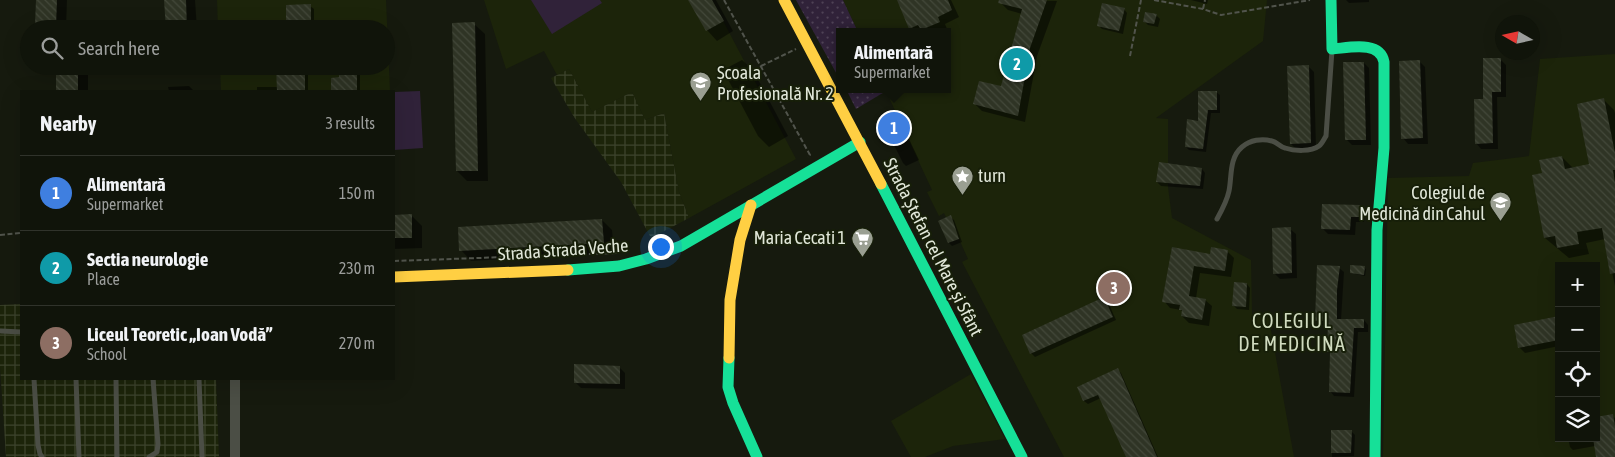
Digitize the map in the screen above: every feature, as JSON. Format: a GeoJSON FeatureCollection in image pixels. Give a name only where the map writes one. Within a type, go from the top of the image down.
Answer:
{"type":"FeatureCollection","features":[{"type":"Feature","properties":{"kind":"street","name":"Strada Ștefan cel Mare și Sfânt"},"geometry":{"type":"LineString","coordinates":[[784,0],[860,142],[958,337],[1022,457]]}},
{"type":"Feature","properties":{"kind":"street"},"geometry":{"type":"LineString","coordinates":[[1331,0],[1332,49],[1375,49],[1382,54],[1384,63],[1384,148],[1377,230],[1375,457]]}},
{"type":"Feature","properties":{"kind":"street","name":"Strada Strada Veche"},"geometry":{"type":"LineString","coordinates":[[395,277],[626,266],[681,246],[860,142]]}},
{"type":"Feature","properties":{"kind":"street"},"geometry":{"type":"LineString","coordinates":[[751,205],[740,240],[730,300],[728,388],[732,403],[757,457]]}},
{"type":"Feature","properties":{"kind":"street"},"geometry":{"type":"LineString","coordinates":[[234,380],[235,457]]}},
{"type":"Feature","properties":{"kind":"lane"},"geometry":{"type":"LineString","coordinates":[[1217,219],[1229,192],[1232,164],[1236,154],[1242,147],[1254,140],[1273,141],[1283,148],[1295,151],[1319,146],[1326,136],[1332,49]]}},
{"type":"Feature","properties":{"kind":"lane"},"geometry":{"type":"LineString","coordinates":[[1,331],[20,332]]}},
{"type":"Feature","properties":{"kind":"lane"},"geometry":{"type":"LineString","coordinates":[[34,380],[38,445],[42,457]]}},
{"type":"Feature","properties":{"kind":"lane"},"geometry":{"type":"LineString","coordinates":[[76,380],[79,457]]}},
{"type":"Feature","properties":{"kind":"lane"},"geometry":{"type":"LineString","coordinates":[[116,380],[117,457]]}},
{"type":"Feature","properties":{"kind":"lane"},"geometry":{"type":"LineString","coordinates":[[149,457],[157,452],[158,444],[153,380]]}},
{"type":"Feature","properties":{"kind":"lane"},"geometry":{"type":"LineString","coordinates":[[199,380],[202,457]]}},
{"type":"Feature","properties":{"kind":"path"},"geometry":{"type":"LineString","coordinates":[[724,0],[810,155],[802,160]]}},
{"type":"Feature","properties":{"kind":"path"},"geometry":{"type":"LineString","coordinates":[[1130,56],[1141,0]]}},
{"type":"Feature","properties":{"kind":"path"},"geometry":{"type":"LineString","coordinates":[[1154,0],[1203,9],[1221,15],[1310,0]]}},
{"type":"Feature","properties":{"kind":"path"},"geometry":{"type":"LineString","coordinates":[[1203,9],[1205,0]]}},
{"type":"Feature","properties":{"kind":"path"},"geometry":{"type":"LineString","coordinates":[[761,66],[807,44]]}},
{"type":"Feature","properties":{"kind":"path"},"geometry":{"type":"LineString","coordinates":[[0,235],[20,233]]}},
{"type":"Feature","properties":{"kind":"path"},"geometry":{"type":"LineString","coordinates":[[395,261],[624,252]]}},
{"type":"Feature","properties":{"kind":"shaded area"},"geometry":{"type":"Polygon","coordinates":[[[217,0],[386,0],[387,20],[218,20],[217,0]]]}},
{"type":"Feature","properties":{"kind":"shaded area","name":"Școala Profesională Nr. 2"},"geometry":{"type":"Polygon","coordinates":[[[484,0],[712,0],[796,159],[689,218],[679,192],[664,113],[645,120],[632,92],[592,112],[569,69],[557,75],[544,51],[506,69],[484,0]]]}},
{"type":"Feature","properties":{"kind":"shaded area"},"geometry":{"type":"Polygon","coordinates":[[[531,0],[600,0],[602,3],[552,34],[531,0]]]}},
{"type":"Feature","properties":{"kind":"shaded area"},"geometry":{"type":"Polygon","coordinates":[[[796,0],[843,0],[856,28],[836,28],[836,73],[796,0]]]}},
{"type":"Feature","properties":{"kind":"shaded area"},"geometry":{"type":"Polygon","coordinates":[[[843,0],[1267,0],[1263,41],[1156,118],[1168,119],[1168,187],[1172,218],[1251,260],[1252,314],[1268,314],[1294,457],[1064,457],[962,262],[968,259],[954,228],[952,229],[944,213],[939,216],[927,192],[932,190],[887,93],[951,93],[951,28],[856,28],[843,0]]]}},
{"type":"Feature","properties":{"kind":"shaded area","name":"Colegiul de Medicină din Cahul"},"geometry":{"type":"Polygon","coordinates":[[[1615,54],[1615,457],[1383,457],[1388,178],[1469,176],[1473,163],[1529,156],[1540,59],[1615,54]]]}},
{"type":"Feature","properties":{"kind":"shaded area"},"geometry":{"type":"Polygon","coordinates":[[[569,69],[592,112],[632,92],[645,120],[664,113],[679,192],[689,218],[651,238],[621,182],[574,117],[551,78],[569,69]]]}},
{"type":"Feature","properties":{"kind":"shaded area"},"geometry":{"type":"Polygon","coordinates":[[[220,75],[389,75],[390,90],[221,90],[220,75]]]}},
{"type":"Feature","properties":{"kind":"shaded area"},"geometry":{"type":"Polygon","coordinates":[[[420,91],[423,148],[395,150],[395,92],[420,91]]]}},
{"type":"Feature","properties":{"kind":"shaded area"},"geometry":{"type":"Polygon","coordinates":[[[848,93],[883,93],[856,109],[848,93]]]}},
{"type":"Feature","properties":{"kind":"shaded area"},"geometry":{"type":"Polygon","coordinates":[[[20,304],[20,380],[216,380],[219,457],[6,457],[0,366],[0,305],[20,304]]]}},
{"type":"Feature","properties":{"kind":"shaded area"},"geometry":{"type":"Polygon","coordinates":[[[971,374],[1005,439],[953,446],[925,457],[911,457],[891,421],[971,374]]]}},
{"type":"Feature","properties":{"kind":"building"},"geometry":{"type":"Polygon","coordinates":[[[36,0],[57,0],[56,20],[35,20],[36,0]]]}},
{"type":"Feature","properties":{"kind":"building"},"geometry":{"type":"Polygon","coordinates":[[[164,0],[186,0],[187,20],[165,20],[164,0]]]}},
{"type":"Feature","properties":{"kind":"building"},"geometry":{"type":"Polygon","coordinates":[[[688,0],[712,0],[724,21],[706,31],[688,0]]]}},
{"type":"Feature","properties":{"kind":"building"},"geometry":{"type":"Polygon","coordinates":[[[897,0],[948,0],[952,10],[938,17],[940,22],[926,28],[920,28],[918,25],[909,28],[897,0]]]}},
{"type":"Feature","properties":{"kind":"building"},"geometry":{"type":"Polygon","coordinates":[[[999,0],[1047,0],[1030,48],[1018,116],[973,104],[979,81],[1001,86],[1022,9],[998,3],[999,0]]]}},
{"type":"Feature","properties":{"kind":"building"},"geometry":{"type":"Polygon","coordinates":[[[1102,3],[1125,8],[1119,31],[1097,26],[1102,3]]]}},
{"type":"Feature","properties":{"kind":"building"},"geometry":{"type":"Polygon","coordinates":[[[311,4],[311,20],[286,20],[286,5],[311,4]]]}},
{"type":"Feature","properties":{"kind":"building"},"geometry":{"type":"Polygon","coordinates":[[[1145,12],[1157,14],[1154,24],[1143,22],[1145,12]]]}},
{"type":"Feature","properties":{"kind":"building"},"geometry":{"type":"Polygon","coordinates":[[[475,22],[478,171],[456,171],[452,23],[475,22]]]}},
{"type":"Feature","properties":{"kind":"building"},"geometry":{"type":"Polygon","coordinates":[[[1483,58],[1501,60],[1501,92],[1492,92],[1493,143],[1475,144],[1474,99],[1483,99],[1483,58]]]}},
{"type":"Feature","properties":{"kind":"building"},"geometry":{"type":"Polygon","coordinates":[[[1420,60],[1423,138],[1401,139],[1399,61],[1420,60]]]}},
{"type":"Feature","properties":{"kind":"building"},"geometry":{"type":"Polygon","coordinates":[[[1343,62],[1364,62],[1366,140],[1345,140],[1343,62]]]}},
{"type":"Feature","properties":{"kind":"building"},"geometry":{"type":"Polygon","coordinates":[[[1309,65],[1311,143],[1290,144],[1287,66],[1309,65]]]}},
{"type":"Feature","properties":{"kind":"building"},"geometry":{"type":"Polygon","coordinates":[[[56,75],[78,75],[78,90],[56,90],[56,75]]]}},
{"type":"Feature","properties":{"kind":"building"},"geometry":{"type":"Polygon","coordinates":[[[276,75],[305,75],[305,90],[277,90],[276,75]]]}},
{"type":"Feature","properties":{"kind":"building"},"geometry":{"type":"Polygon","coordinates":[[[339,75],[357,75],[357,90],[331,90],[331,78],[339,77],[339,75]]]}},
{"type":"Feature","properties":{"kind":"building"},"geometry":{"type":"Polygon","coordinates":[[[1198,91],[1217,91],[1217,110],[1208,110],[1203,149],[1185,147],[1187,119],[1198,121],[1198,91]]]}},
{"type":"Feature","properties":{"kind":"building"},"geometry":{"type":"Polygon","coordinates":[[[1604,98],[1615,153],[1615,170],[1613,170],[1615,183],[1615,273],[1610,274],[1602,228],[1577,232],[1579,244],[1557,248],[1555,236],[1544,238],[1532,175],[1542,173],[1539,160],[1562,156],[1565,169],[1589,164],[1577,104],[1604,98]]]}},
{"type":"Feature","properties":{"kind":"building"},"geometry":{"type":"Polygon","coordinates":[[[1159,162],[1202,168],[1200,186],[1156,182],[1159,162]]]}},
{"type":"Feature","properties":{"kind":"building"},"geometry":{"type":"Polygon","coordinates":[[[1322,204],[1360,205],[1359,217],[1351,217],[1350,230],[1321,229],[1322,204]]]}},
{"type":"Feature","properties":{"kind":"building"},"geometry":{"type":"Polygon","coordinates":[[[412,214],[412,238],[395,238],[395,215],[412,214]]]}},
{"type":"Feature","properties":{"kind":"building"},"geometry":{"type":"Polygon","coordinates":[[[951,215],[959,239],[948,243],[938,221],[951,215]]]}},
{"type":"Feature","properties":{"kind":"building"},"geometry":{"type":"Polygon","coordinates":[[[602,219],[604,243],[459,251],[458,227],[602,219]]]}},
{"type":"Feature","properties":{"kind":"building"},"geometry":{"type":"Polygon","coordinates":[[[1291,227],[1292,273],[1273,274],[1272,228],[1291,227]]]}},
{"type":"Feature","properties":{"kind":"building"},"geometry":{"type":"Polygon","coordinates":[[[1172,247],[1210,254],[1211,247],[1228,250],[1225,271],[1194,266],[1189,296],[1206,299],[1202,320],[1181,316],[1182,310],[1179,310],[1180,305],[1162,302],[1172,247]]]}},
{"type":"Feature","properties":{"kind":"building"},"geometry":{"type":"Polygon","coordinates":[[[1317,265],[1340,266],[1337,290],[1337,319],[1364,319],[1364,328],[1354,328],[1350,393],[1329,392],[1330,352],[1327,352],[1328,321],[1315,321],[1317,265]]]}},
{"type":"Feature","properties":{"kind":"building"},"geometry":{"type":"Polygon","coordinates":[[[1350,265],[1365,266],[1364,275],[1350,273],[1350,265]]]}},
{"type":"Feature","properties":{"kind":"building"},"geometry":{"type":"Polygon","coordinates":[[[1234,282],[1247,283],[1246,307],[1232,306],[1234,282]]]}},
{"type":"Feature","properties":{"kind":"building"},"geometry":{"type":"Polygon","coordinates":[[[1104,297],[1113,317],[1030,354],[1022,335],[1104,297]]]}},
{"type":"Feature","properties":{"kind":"building"},"geometry":{"type":"Polygon","coordinates":[[[1555,317],[1555,341],[1518,348],[1514,325],[1555,317]]]}},
{"type":"Feature","properties":{"kind":"building"},"geometry":{"type":"Polygon","coordinates":[[[574,364],[620,366],[620,384],[574,383],[574,364]]]}},
{"type":"Feature","properties":{"kind":"building"},"geometry":{"type":"Polygon","coordinates":[[[1118,368],[1157,457],[1126,457],[1098,395],[1083,401],[1077,387],[1118,368]]]}},
{"type":"Feature","properties":{"kind":"building"},"geometry":{"type":"Polygon","coordinates":[[[1613,414],[1615,457],[1596,457],[1594,442],[1600,442],[1600,416],[1613,414]]]}},
{"type":"Feature","properties":{"kind":"building"},"geometry":{"type":"Polygon","coordinates":[[[1331,430],[1352,430],[1351,453],[1331,453],[1331,430]]]}},
{"type":"Feature","properties":{"kind":"traffic: fast"},"geometry":{"type":"LineString","coordinates":[[1331,0],[1332,49],[1370,48],[1381,55],[1384,62],[1384,148],[1377,230],[1375,457]]}},
{"type":"Feature","properties":{"kind":"traffic: fast"},"geometry":{"type":"LineString","coordinates":[[568,270],[619,266],[646,259],[681,246],[860,142]]}},
{"type":"Feature","properties":{"kind":"traffic: fast"},"geometry":{"type":"LineString","coordinates":[[881,184],[1022,457]]}},
{"type":"Feature","properties":{"kind":"traffic: fast"},"geometry":{"type":"LineString","coordinates":[[729,358],[728,387],[733,403],[757,457]]}},
{"type":"Feature","properties":{"kind":"traffic: slow"},"geometry":{"type":"LineString","coordinates":[[784,0],[881,184]]}},
{"type":"Feature","properties":{"kind":"traffic: slow"},"geometry":{"type":"LineString","coordinates":[[729,358],[730,300],[740,240],[751,205]]}},
{"type":"Feature","properties":{"kind":"traffic: slow"},"geometry":{"type":"LineString","coordinates":[[395,277],[568,270]]}},
{"type":"Feature","properties":{"kind":"place","name":"Sectia neurologie"},"geometry":{"type":"Point","coordinates":[1017,64]}},
{"type":"Feature","properties":{"kind":"place","name":"Școala Profesională Nr. 2"},"geometry":{"type":"Point","coordinates":[701,102]}},
{"type":"Feature","properties":{"kind":"place","name":"Alimentară"},"geometry":{"type":"Point","coordinates":[894,128]}},
{"type":"Feature","properties":{"kind":"place","name":"turn"},"geometry":{"type":"Point","coordinates":[962,195]}},
{"type":"Feature","properties":{"kind":"place","name":"Colegiul de Medicină din Cahul"},"geometry":{"type":"Point","coordinates":[1501,222]}},
{"type":"Feature","properties":{"kind":"place","name":"Maria Cecati 1"},"geometry":{"type":"Point","coordinates":[862,257]}},
{"type":"Feature","properties":{"kind":"place","name":"Liceul Teoretic „Ioan Vodă”"},"geometry":{"type":"Point","coordinates":[1114,288]}},
{"type":"Feature","properties":{"kind":"district","name":"COLEGIUL DE MEDICINĂ"},"geometry":{"type":"Point","coordinates":[1292,332]}}]}
